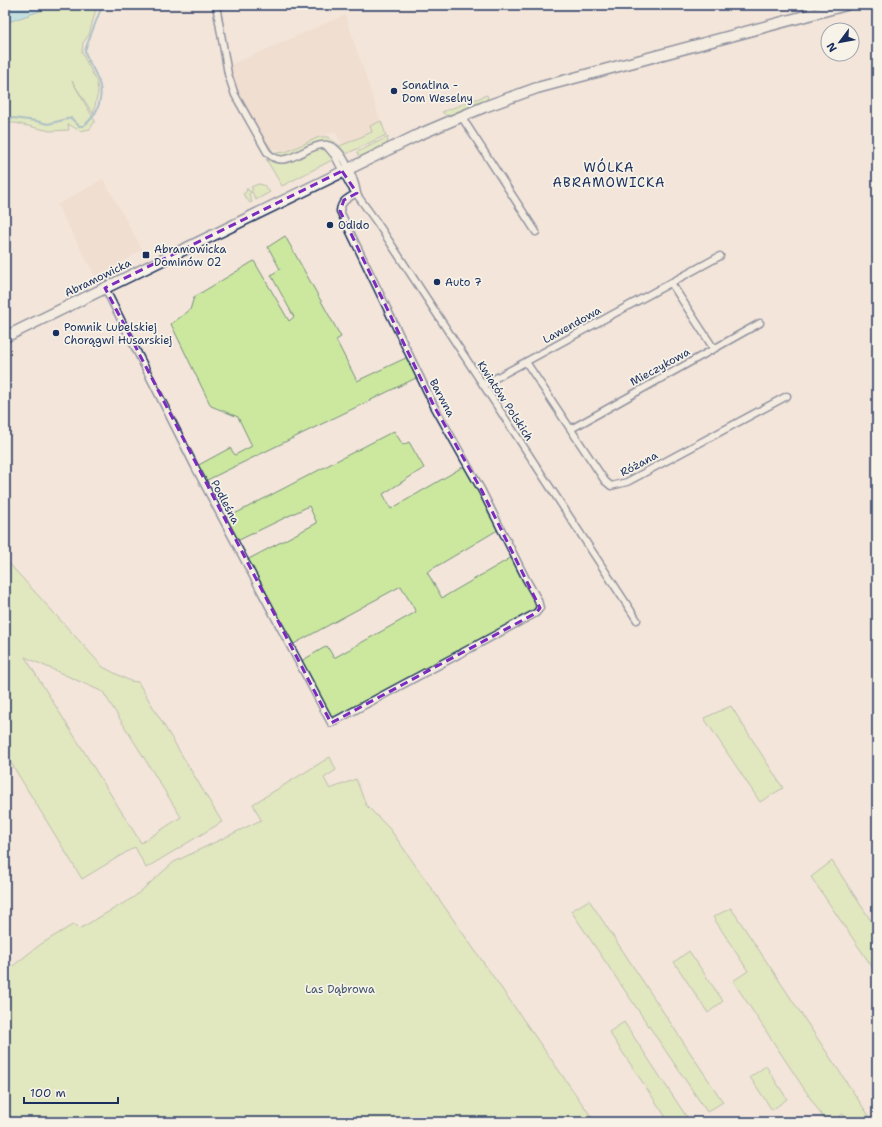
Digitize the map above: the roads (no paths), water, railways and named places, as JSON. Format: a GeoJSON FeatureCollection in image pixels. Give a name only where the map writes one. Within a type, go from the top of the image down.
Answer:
{"type":"FeatureCollection","features":[{"type":"Feature","properties":{"kind":"main road","name":"Abramowicka"},"geometry":{"type":"LineString","coordinates":[[5,337],[288,198],[461,116],[514,96],[569,79],[811,9],[846,5]]}},
{"type":"Feature","properties":{"kind":"street","name":"Kwiatów Polskich"},"geometry":{"type":"LineString","coordinates":[[216,5],[228,74],[235,95],[266,152],[276,159],[284,160],[317,145],[326,145],[333,153],[346,170],[350,185],[357,193],[637,620]]}},
{"type":"Feature","properties":{"kind":"street"},"geometry":{"type":"LineString","coordinates":[[461,116],[536,232]]}},
{"type":"Feature","properties":{"kind":"street","name":"Barwna"},"geometry":{"type":"LineString","coordinates":[[331,724],[536,613],[540,608],[538,600],[482,491],[434,406],[340,211],[344,200],[357,193]]}},
{"type":"Feature","properties":{"kind":"street","name":"Lawendowa"},"geometry":{"type":"LineString","coordinates":[[483,385],[720,256]]}},
{"type":"Feature","properties":{"kind":"street"},"geometry":{"type":"LineString","coordinates":[[671,283],[714,349]]}},
{"type":"Feature","properties":{"kind":"street","name":"Podleśna"},"geometry":{"type":"LineString","coordinates":[[105,288],[198,472],[331,724]]}},
{"type":"Feature","properties":{"kind":"street","name":"Mieczykowa"},"geometry":{"type":"LineString","coordinates":[[571,429],[760,323]]}},
{"type":"Feature","properties":{"kind":"street","name":"Różana"},"geometry":{"type":"LineString","coordinates":[[526,362],[605,481],[611,486],[627,482],[787,396]]}},
{"type":"Feature","properties":{"kind":"water"},"geometry":{"type":"Polygon","coordinates":[[[5,5],[57,5],[5,23],[5,5]]]}},
{"type":"Feature","properties":{"kind":"waterway"},"geometry":{"type":"LineString","coordinates":[[5,117],[48,124],[71,118],[79,126],[83,126],[89,121],[97,110],[100,89],[99,82],[86,56],[85,50],[100,11],[108,5]]}},
{"type":"Feature","properties":{"kind":"place","name":"Sonatina - Dom Weselny"},"geometry":{"type":"Point","coordinates":[394,91]}},
{"type":"Feature","properties":{"kind":"place","name":"Odido"},"geometry":{"type":"Point","coordinates":[330,225]}},
{"type":"Feature","properties":{"kind":"place","name":"Abramowicka Dominów 02"},"geometry":{"type":"Point","coordinates":[146,255]}},
{"type":"Feature","properties":{"kind":"place","name":"Auto 7"},"geometry":{"type":"Point","coordinates":[437,282]}},
{"type":"Feature","properties":{"kind":"place","name":"Pomnik Lubelskiej Chorągwi Husarskiej"},"geometry":{"type":"Point","coordinates":[56,333]}},
{"type":"Feature","properties":{"kind":"district","name":"WÓLKA ABRAMOWICKA"},"geometry":{"type":"Point","coordinates":[609,174]}},
{"type":"Feature","properties":{"kind":"park label","name":"Las Dąbrowa"},"geometry":{"type":"Point","coordinates":[340,989]}}]}
